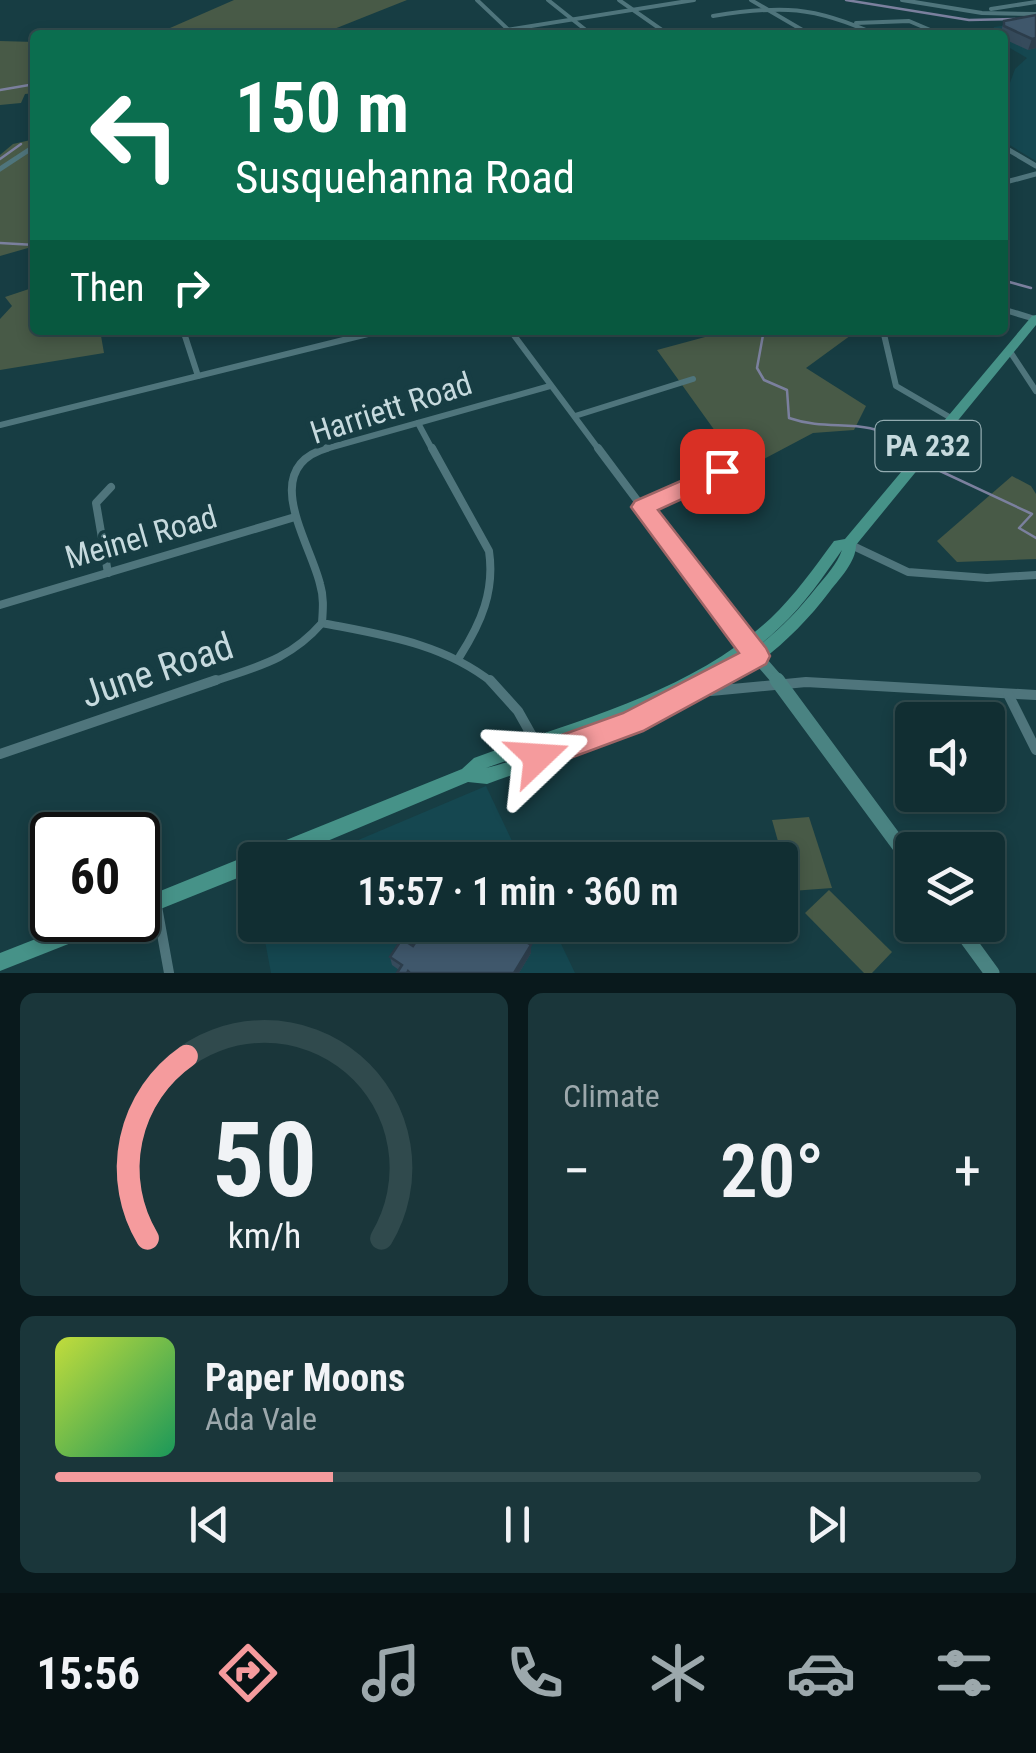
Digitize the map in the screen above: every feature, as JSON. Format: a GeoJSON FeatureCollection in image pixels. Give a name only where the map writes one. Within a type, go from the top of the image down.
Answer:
{"type":"FeatureCollection","features":[{"type":"Feature","properties":{"kind":"main road"},"geometry":{"type":"LineString","coordinates":[[1035,319],[1032,313],[1036,308]]}},
{"type":"Feature","properties":{"kind":"main road","name":"PA 232"},"geometry":{"type":"LineString","coordinates":[[537,749],[694,694],[752,651],[839,544],[849,544],[1035,319]]}},
{"type":"Feature","properties":{"kind":"main road"},"geometry":{"type":"LineString","coordinates":[[752,651],[780,683],[895,841]]}},
{"type":"Feature","properties":{"kind":"main road","name":"PA 232"},"geometry":{"type":"LineString","coordinates":[[304,842],[468,774],[487,776],[537,749],[752,651]]}},
{"type":"Feature","properties":{"kind":"main road","name":"PA 232"},"geometry":{"type":"LineString","coordinates":[[160,900],[238,869]]}},
{"type":"Feature","properties":{"kind":"main road"},"geometry":{"type":"LineString","coordinates":[[0,962],[51,942]]}},
{"type":"Feature","properties":{"kind":"main road"},"geometry":{"type":"LineString","coordinates":[[969,942],[992,973]]}},
{"type":"Feature","properties":{"kind":"street"},"geometry":{"type":"LineString","coordinates":[[476,0],[507,28]]}},
{"type":"Feature","properties":{"kind":"street"},"geometry":{"type":"LineString","coordinates":[[548,0],[586,30]]}},
{"type":"Feature","properties":{"kind":"street"},"geometry":{"type":"LineString","coordinates":[[619,0],[663,30]]}},
{"type":"Feature","properties":{"kind":"street"},"geometry":{"type":"LineString","coordinates":[[498,30],[694,0]]}},
{"type":"Feature","properties":{"kind":"street"},"geometry":{"type":"LineString","coordinates":[[752,0],[801,30]]}},
{"type":"Feature","properties":{"kind":"street"},"geometry":{"type":"LineString","coordinates":[[902,0],[976,12],[1036,14]]}},
{"type":"Feature","properties":{"kind":"street"},"geometry":{"type":"LineString","coordinates":[[976,12],[1036,1]]}},
{"type":"Feature","properties":{"kind":"street"},"geometry":{"type":"LineString","coordinates":[[713,16],[808,4],[869,30]]}},
{"type":"Feature","properties":{"kind":"street"},"geometry":{"type":"LineString","coordinates":[[856,23],[909,20],[931,30]]}},
{"type":"Feature","properties":{"kind":"street"},"geometry":{"type":"LineString","coordinates":[[0,169],[30,149]]}},
{"type":"Feature","properties":{"kind":"street"},"geometry":{"type":"LineString","coordinates":[[1008,150],[1036,166]]}},
{"type":"Feature","properties":{"kind":"street"},"geometry":{"type":"LineString","coordinates":[[1008,181],[1036,174]]}},
{"type":"Feature","properties":{"kind":"street"},"geometry":{"type":"LineString","coordinates":[[1008,311],[1035,319]]}},
{"type":"Feature","properties":{"kind":"street"},"geometry":{"type":"LineString","coordinates":[[185,335],[198,376]]}},
{"type":"Feature","properties":{"kind":"street"},"geometry":{"type":"LineString","coordinates":[[0,425],[364,335]]}},
{"type":"Feature","properties":{"kind":"street"},"geometry":{"type":"LineString","coordinates":[[514,335],[752,651]]}},
{"type":"Feature","properties":{"kind":"street"},"geometry":{"type":"LineString","coordinates":[[883,335],[896,386],[951,418]]}},
{"type":"Feature","properties":{"kind":"street"},"geometry":{"type":"LineString","coordinates":[[1009,350],[1036,391]]}},
{"type":"Feature","properties":{"kind":"street"},"geometry":{"type":"LineString","coordinates":[[574,416],[693,378]]}},
{"type":"Feature","properties":{"kind":"street","name":"Harriett Road"},"geometry":{"type":"LineString","coordinates":[[295,517],[296,472],[318,451],[550,386]]}},
{"type":"Feature","properties":{"kind":"street"},"geometry":{"type":"LineString","coordinates":[[418,423],[489,552],[493,572],[492,594],[460,656]]}},
{"type":"Feature","properties":{"kind":"street"},"geometry":{"type":"LineString","coordinates":[[643,507],[722,471]]}},
{"type":"Feature","properties":{"kind":"street"},"geometry":{"type":"LineString","coordinates":[[108,572],[96,503],[111,488]]}},
{"type":"Feature","properties":{"kind":"street"},"geometry":{"type":"LineString","coordinates":[[295,517],[325,593],[322,623],[460,656],[503,689],[537,749]]}},
{"type":"Feature","properties":{"kind":"street","name":"Meinel Road"},"geometry":{"type":"LineString","coordinates":[[0,604],[295,517]]}},
{"type":"Feature","properties":{"kind":"street"},"geometry":{"type":"LineString","coordinates":[[849,544],[908,572],[987,578],[1036,575]]}},
{"type":"Feature","properties":{"kind":"street","name":"June Road"},"geometry":{"type":"LineString","coordinates":[[0,754],[279,659],[301,647],[322,623]]}},
{"type":"Feature","properties":{"kind":"street"},"geometry":{"type":"LineString","coordinates":[[694,694],[780,683],[1036,694]]}},
{"type":"Feature","properties":{"kind":"street"},"geometry":{"type":"LineString","coordinates":[[1008,694],[1036,750]]}},
{"type":"Feature","properties":{"kind":"street"},"geometry":{"type":"LineString","coordinates":[[159,942],[169,973]]}},
{"type":"Feature","properties":{"kind":"shaded area"},"geometry":{"type":"Polygon","coordinates":[[[1036,21],[1036,161],[1008,144],[1008,88],[1015,69],[1027,58],[1008,47],[1008,30],[993,30],[1036,21]]]}},
{"type":"Feature","properties":{"kind":"shaded area"},"geometry":{"type":"Polygon","coordinates":[[[486,786],[512,842],[354,842],[486,786]]]}},
{"type":"Feature","properties":{"kind":"shaded area"},"geometry":{"type":"Polygon","coordinates":[[[265,942],[560,942],[575,973],[271,973],[265,942]]]}},
{"type":"Feature","properties":{"kind":"green space"},"geometry":{"type":"Polygon","coordinates":[[[234,0],[407,0],[332,30],[165,30],[234,0]]]}},
{"type":"Feature","properties":{"kind":"green space"},"geometry":{"type":"Polygon","coordinates":[[[0,41],[30,42],[30,94],[25,94],[21,103],[0,105],[0,41]]]}},
{"type":"Feature","properties":{"kind":"green space"},"geometry":{"type":"Polygon","coordinates":[[[30,140],[30,247],[0,256],[0,155],[13,144],[30,140]]]}},
{"type":"Feature","properties":{"kind":"green space"},"geometry":{"type":"Polygon","coordinates":[[[30,289],[30,335],[101,335],[104,353],[0,370],[0,319],[12,306],[5,297],[30,289]]]}},
{"type":"Feature","properties":{"kind":"green space"},"geometry":{"type":"Polygon","coordinates":[[[712,335],[851,335],[806,368],[866,406],[854,430],[813,433],[743,470],[657,350],[712,335]]]}},
{"type":"Feature","properties":{"kind":"green space"},"geometry":{"type":"Polygon","coordinates":[[[1012,476],[1031,486],[1036,494],[1036,559],[957,562],[937,541],[1012,476]]]}},
{"type":"Feature","properties":{"kind":"green space"},"geometry":{"type":"Polygon","coordinates":[[[809,817],[832,888],[798,891],[798,842],[778,842],[772,820],[809,817]]]}},
{"type":"Feature","properties":{"kind":"green space"},"geometry":{"type":"Polygon","coordinates":[[[829,890],[892,952],[872,973],[864,973],[805,913],[829,890]]]}},
{"type":"Feature","properties":{"kind":"building"},"geometry":{"type":"Polygon","coordinates":[[[1036,15],[1036,38],[1004,26],[1004,21],[1036,15]]]}},
{"type":"Feature","properties":{"kind":"building"},"geometry":{"type":"Polygon","coordinates":[[[400,942],[413,946],[416,942],[531,945],[514,973],[397,973],[402,965],[390,957],[400,942]]]}},
{"type":"Feature","properties":{"kind":"waterway"},"geometry":{"type":"LineString","coordinates":[[846,0],[969,20],[1015,19]]}},
{"type":"Feature","properties":{"kind":"waterway"},"geometry":{"type":"LineString","coordinates":[[0,90],[30,85]]}},
{"type":"Feature","properties":{"kind":"waterway"},"geometry":{"type":"LineString","coordinates":[[0,159],[21,144]]}},
{"type":"Feature","properties":{"kind":"waterway"},"geometry":{"type":"LineString","coordinates":[[0,243],[30,245]]}},
{"type":"Feature","properties":{"kind":"waterway"},"geometry":{"type":"LineString","coordinates":[[1008,282],[1031,288]]}},
{"type":"Feature","properties":{"kind":"waterway"},"geometry":{"type":"LineString","coordinates":[[763,335],[757,368],[764,380],[787,390],[789,418],[875,429],[904,443]]}},
{"type":"Feature","properties":{"kind":"waterway"},"geometry":{"type":"LineString","coordinates":[[938,470],[1032,514],[1019,528],[1036,538]]}},
{"type":"Feature","properties":{"kind":"route"},"geometry":{"type":"LineString","coordinates":[[538,757],[633,722],[694,694],[757,656],[643,507],[722,471]]}}]}
